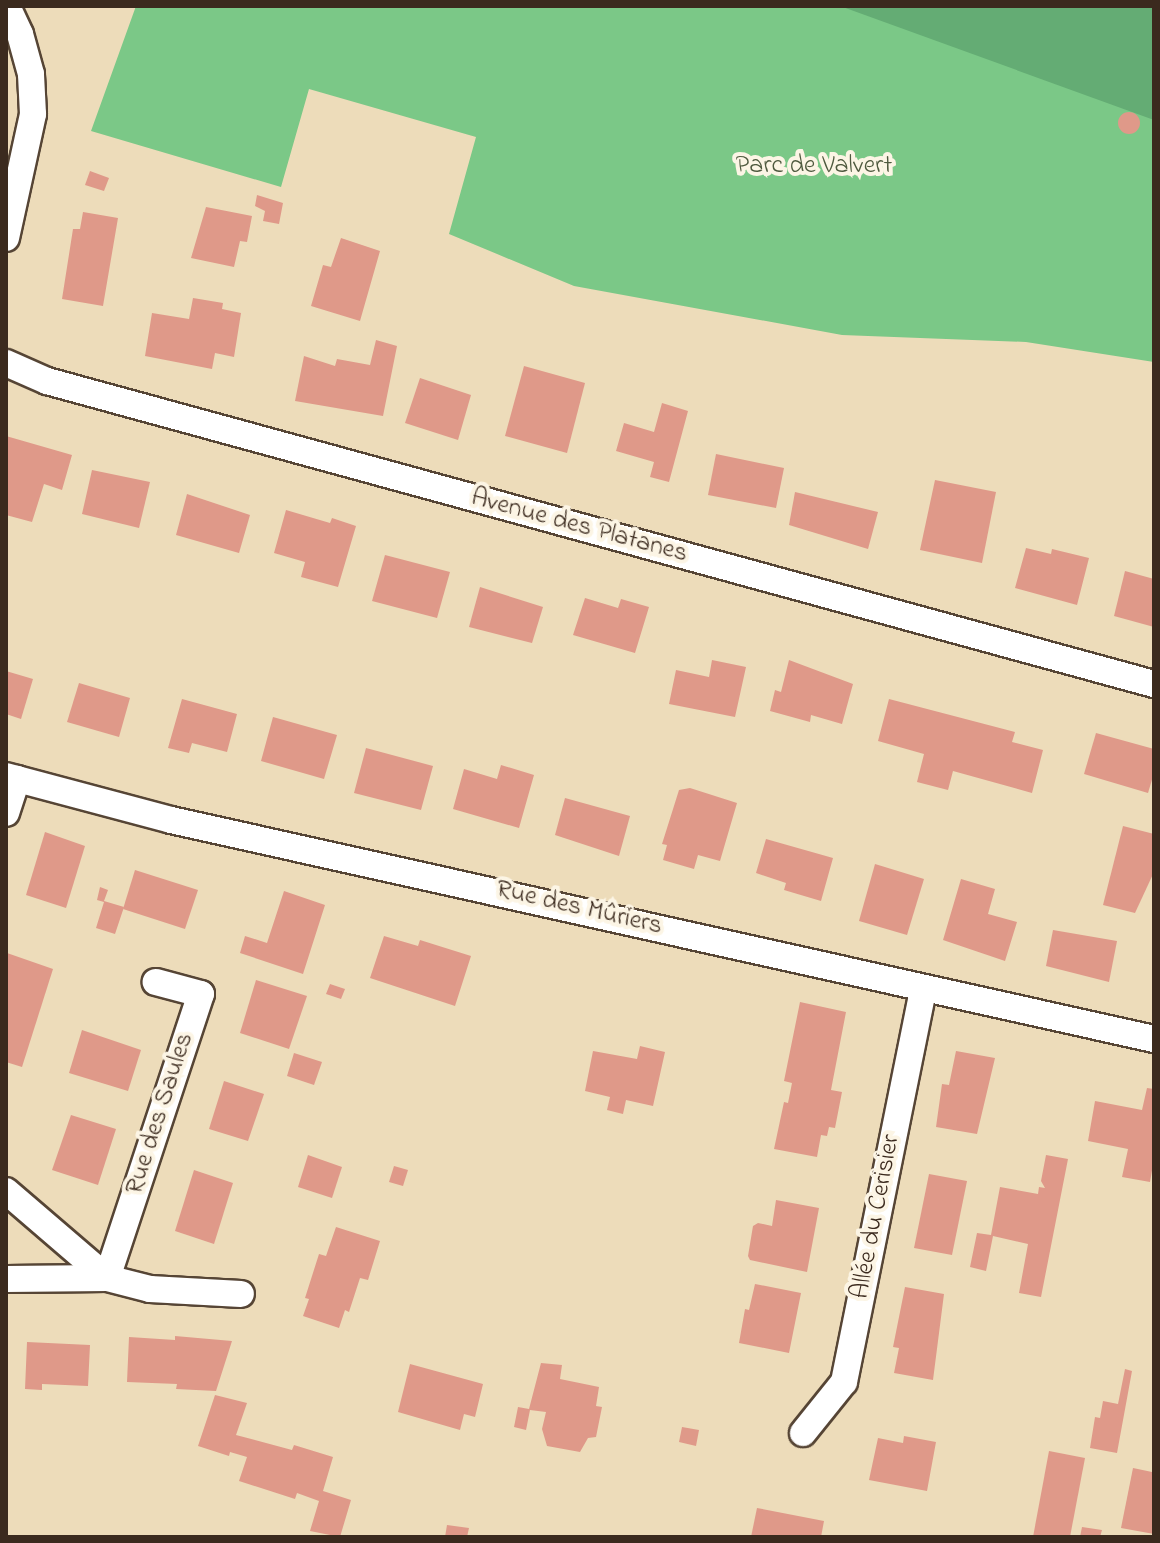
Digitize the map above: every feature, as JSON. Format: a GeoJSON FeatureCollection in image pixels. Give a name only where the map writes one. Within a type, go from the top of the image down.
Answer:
{"type":"FeatureCollection","features":[{"type":"Feature","properties":{"kind":"street"},"geometry":{"type":"LineString","coordinates":[[6,238],[33,114],[31,74],[20,34],[7,6]]}},
{"type":"Feature","properties":{"kind":"street","name":"Avenue des Platanes"},"geometry":{"type":"LineString","coordinates":[[6,363],[78,390],[1154,684]]}},
{"type":"Feature","properties":{"kind":"street"},"geometry":{"type":"LineString","coordinates":[[6,813],[11,778]]}},
{"type":"Feature","properties":{"kind":"street","name":"Rue des Mûriers"},"geometry":{"type":"LineString","coordinates":[[11,778],[171,820],[1154,1039]]}},
{"type":"Feature","properties":{"kind":"street","name":"Rue des Saules"},"geometry":{"type":"LineString","coordinates":[[107,1278],[201,994],[156,982]]}},
{"type":"Feature","properties":{"kind":"street","name":"Allée du Cerisier"},"geometry":{"type":"LineString","coordinates":[[803,1433],[844,1382],[923,989]]}},
{"type":"Feature","properties":{"kind":"street"},"geometry":{"type":"LineString","coordinates":[[6,1191],[107,1278]]}},
{"type":"Feature","properties":{"kind":"street"},"geometry":{"type":"LineString","coordinates":[[6,1279],[107,1278],[150,1289],[241,1294]]}},
{"type":"Feature","properties":{"kind":"green space","name":"Parc de Valvert"},"geometry":{"type":"Polygon","coordinates":[[[136,6],[845,6],[1154,111],[1154,362],[1026,342],[842,335],[574,286],[449,234],[476,137],[309,89],[281,187],[91,131],[136,6]]]}},
{"type":"Feature","properties":{"kind":"green space"},"geometry":{"type":"Polygon","coordinates":[[[840,6],[1154,6],[1154,120],[840,6]]]}},
{"type":"Feature","properties":{"kind":"building"},"geometry":{"type":"Polygon","coordinates":[[[1129,112],[1137,115],[1140,123],[1137,131],[1129,134],[1121,131],[1118,123],[1121,115],[1129,112]]]}},
{"type":"Feature","properties":{"kind":"building"},"geometry":{"type":"Polygon","coordinates":[[[90,171],[109,178],[104,191],[85,185],[90,171]]]}},
{"type":"Feature","properties":{"kind":"building"},"geometry":{"type":"Polygon","coordinates":[[[257,195],[283,203],[279,224],[263,221],[265,211],[255,206],[257,195]]]}},
{"type":"Feature","properties":{"kind":"building"},"geometry":{"type":"Polygon","coordinates":[[[206,207],[252,216],[247,242],[240,241],[234,267],[191,258],[206,207]]]}},
{"type":"Feature","properties":{"kind":"building"},"geometry":{"type":"Polygon","coordinates":[[[83,212],[118,218],[103,306],[62,299],[73,229],[80,229],[83,212]]]}},
{"type":"Feature","properties":{"kind":"building"},"geometry":{"type":"Polygon","coordinates":[[[341,238],[380,251],[360,321],[311,306],[323,265],[331,267],[341,238]]]}},
{"type":"Feature","properties":{"kind":"building"},"geometry":{"type":"Polygon","coordinates":[[[193,298],[223,303],[222,309],[241,313],[234,357],[215,353],[212,369],[145,356],[152,313],[189,319],[193,298]]]}},
{"type":"Feature","properties":{"kind":"building"},"geometry":{"type":"Polygon","coordinates":[[[376,340],[397,346],[383,416],[295,401],[304,356],[335,366],[337,359],[370,365],[376,340]]]}},
{"type":"Feature","properties":{"kind":"building"},"geometry":{"type":"Polygon","coordinates":[[[524,366],[585,383],[567,453],[505,436],[524,366]]]}},
{"type":"Feature","properties":{"kind":"building"},"geometry":{"type":"Polygon","coordinates":[[[420,378],[471,395],[458,440],[405,423],[420,378]]]}},
{"type":"Feature","properties":{"kind":"building"},"geometry":{"type":"Polygon","coordinates":[[[662,403],[688,411],[669,482],[650,477],[654,462],[616,451],[624,423],[654,432],[662,403]]]}},
{"type":"Feature","properties":{"kind":"building"},"geometry":{"type":"Polygon","coordinates":[[[6,436],[72,455],[62,490],[44,484],[32,522],[6,515],[6,436]]]}},
{"type":"Feature","properties":{"kind":"building"},"geometry":{"type":"Polygon","coordinates":[[[716,454],[784,468],[776,508],[708,495],[716,454]]]}},
{"type":"Feature","properties":{"kind":"building"},"geometry":{"type":"Polygon","coordinates":[[[92,470],[150,482],[139,528],[82,514],[92,470]]]}},
{"type":"Feature","properties":{"kind":"building"},"geometry":{"type":"Polygon","coordinates":[[[935,480],[996,492],[982,563],[920,550],[935,480]]]}},
{"type":"Feature","properties":{"kind":"building"},"geometry":{"type":"Polygon","coordinates":[[[795,492],[878,512],[868,549],[789,525],[795,492]]]}},
{"type":"Feature","properties":{"kind":"building"},"geometry":{"type":"Polygon","coordinates":[[[187,494],[250,515],[239,553],[176,535],[187,494]]]}},
{"type":"Feature","properties":{"kind":"building"},"geometry":{"type":"Polygon","coordinates":[[[286,510],[330,523],[332,518],[356,526],[338,587],[301,577],[305,562],[274,553],[286,510]]]}},
{"type":"Feature","properties":{"kind":"building"},"geometry":{"type":"Polygon","coordinates":[[[1026,548],[1051,554],[1052,549],[1089,558],[1077,605],[1015,588],[1026,548]]]}},
{"type":"Feature","properties":{"kind":"building"},"geometry":{"type":"Polygon","coordinates":[[[385,555],[450,572],[437,618],[372,601],[385,555]]]}},
{"type":"Feature","properties":{"kind":"building"},"geometry":{"type":"Polygon","coordinates":[[[1125,571],[1154,579],[1154,627],[1114,616],[1125,571]]]}},
{"type":"Feature","properties":{"kind":"building"},"geometry":{"type":"Polygon","coordinates":[[[480,587],[543,607],[532,643],[469,627],[480,587]]]}},
{"type":"Feature","properties":{"kind":"building"},"geometry":{"type":"Polygon","coordinates":[[[585,598],[618,608],[621,599],[649,607],[635,653],[573,635],[585,598]]]}},
{"type":"Feature","properties":{"kind":"building"},"geometry":{"type":"Polygon","coordinates":[[[712,660],[746,667],[735,717],[669,704],[676,670],[709,677],[712,660]]]}},
{"type":"Feature","properties":{"kind":"building"},"geometry":{"type":"Polygon","coordinates":[[[789,660],[853,684],[842,724],[811,715],[810,722],[770,711],[775,690],[781,692],[789,660]]]}},
{"type":"Feature","properties":{"kind":"building"},"geometry":{"type":"Polygon","coordinates":[[[6,671],[33,679],[21,719],[6,714],[6,671]]]}},
{"type":"Feature","properties":{"kind":"building"},"geometry":{"type":"Polygon","coordinates":[[[79,683],[130,698],[119,737],[67,722],[79,683]]]}},
{"type":"Feature","properties":{"kind":"building"},"geometry":{"type":"Polygon","coordinates":[[[182,699],[237,714],[227,752],[192,743],[189,753],[168,748],[182,699]]]}},
{"type":"Feature","properties":{"kind":"building"},"geometry":{"type":"Polygon","coordinates":[[[889,699],[1015,732],[1012,742],[1043,750],[1032,793],[953,771],[948,790],[917,782],[924,754],[878,741],[889,699]]]}},
{"type":"Feature","properties":{"kind":"building"},"geometry":{"type":"Polygon","coordinates":[[[273,717],[337,735],[324,779],[261,761],[273,717]]]}},
{"type":"Feature","properties":{"kind":"building"},"geometry":{"type":"Polygon","coordinates":[[[1096,733],[1154,749],[1154,773],[1148,793],[1084,774],[1096,733]]]}},
{"type":"Feature","properties":{"kind":"building"},"geometry":{"type":"Polygon","coordinates":[[[366,748],[433,766],[421,810],[354,793],[366,748]]]}},
{"type":"Feature","properties":{"kind":"building"},"geometry":{"type":"Polygon","coordinates":[[[501,765],[534,775],[519,828],[453,809],[464,769],[497,779],[501,765]]]}},
{"type":"Feature","properties":{"kind":"building"},"geometry":{"type":"Polygon","coordinates":[[[690,788],[737,803],[720,861],[698,855],[694,869],[663,860],[667,845],[662,844],[679,790],[690,788]]]}},
{"type":"Feature","properties":{"kind":"building"},"geometry":{"type":"Polygon","coordinates":[[[565,798],[630,816],[619,856],[555,835],[565,798]]]}},
{"type":"Feature","properties":{"kind":"building"},"geometry":{"type":"Polygon","coordinates":[[[1123,826],[1154,834],[1154,872],[1135,913],[1103,905],[1123,826]]]}},
{"type":"Feature","properties":{"kind":"building"},"geometry":{"type":"Polygon","coordinates":[[[45,832],[85,846],[66,908],[26,895],[45,832]]]}},
{"type":"Feature","properties":{"kind":"building"},"geometry":{"type":"Polygon","coordinates":[[[766,839],[833,858],[821,901],[784,890],[786,883],[756,873],[766,839]]]}},
{"type":"Feature","properties":{"kind":"building"},"geometry":{"type":"Polygon","coordinates":[[[875,864],[924,879],[907,935],[859,921],[875,864]]]}},
{"type":"Feature","properties":{"kind":"building"},"geometry":{"type":"Polygon","coordinates":[[[135,870],[198,890],[185,929],[123,909],[135,870]]]}},
{"type":"Feature","properties":{"kind":"building"},"geometry":{"type":"Polygon","coordinates":[[[961,879],[995,889],[988,914],[1017,922],[1005,961],[943,940],[961,879]]]}},
{"type":"Feature","properties":{"kind":"building"},"geometry":{"type":"Polygon","coordinates":[[[100,887],[108,890],[104,901],[124,907],[115,934],[96,928],[104,902],[97,900],[100,887]]]}},
{"type":"Feature","properties":{"kind":"building"},"geometry":{"type":"Polygon","coordinates":[[[284,891],[325,905],[303,974],[240,953],[245,936],[267,943],[284,891]]]}},
{"type":"Feature","properties":{"kind":"building"},"geometry":{"type":"Polygon","coordinates":[[[1053,930],[1117,941],[1109,982],[1046,966],[1053,930]]]}},
{"type":"Feature","properties":{"kind":"building"},"geometry":{"type":"Polygon","coordinates":[[[384,936],[418,946],[420,940],[471,956],[455,1006],[370,978],[384,936]]]}},
{"type":"Feature","properties":{"kind":"building"},"geometry":{"type":"Polygon","coordinates":[[[7,953],[53,969],[22,1067],[6,1062],[7,953]]]}},
{"type":"Feature","properties":{"kind":"building"},"geometry":{"type":"Polygon","coordinates":[[[256,980],[307,996],[289,1049],[240,1033],[256,980]]]}},
{"type":"Feature","properties":{"kind":"building"},"geometry":{"type":"Polygon","coordinates":[[[330,984],[345,989],[341,999],[326,994],[330,984]]]}},
{"type":"Feature","properties":{"kind":"building"},"geometry":{"type":"Polygon","coordinates":[[[800,1002],[846,1012],[831,1090],[842,1092],[835,1128],[829,1127],[827,1136],[821,1135],[817,1157],[774,1149],[784,1102],[788,1103],[792,1083],[784,1081],[800,1002]]]}},
{"type":"Feature","properties":{"kind":"building"},"geometry":{"type":"Polygon","coordinates":[[[82,1030],[141,1050],[128,1091],[69,1073],[82,1030]]]}},
{"type":"Feature","properties":{"kind":"building"},"geometry":{"type":"Polygon","coordinates":[[[640,1046],[665,1052],[653,1106],[626,1100],[623,1114],[607,1110],[610,1097],[585,1091],[593,1051],[637,1059],[640,1046]]]}},
{"type":"Feature","properties":{"kind":"building"},"geometry":{"type":"Polygon","coordinates":[[[956,1051],[995,1058],[977,1134],[936,1127],[942,1084],[949,1085],[956,1051]]]}},
{"type":"Feature","properties":{"kind":"building"},"geometry":{"type":"Polygon","coordinates":[[[294,1053],[322,1062],[314,1085],[287,1076],[294,1053]]]}},
{"type":"Feature","properties":{"kind":"building"},"geometry":{"type":"Polygon","coordinates":[[[224,1081],[264,1094],[248,1141],[209,1129],[224,1081]]]}},
{"type":"Feature","properties":{"kind":"building"},"geometry":{"type":"Polygon","coordinates":[[[1147,1088],[1154,1089],[1154,1159],[1150,1182],[1122,1177],[1128,1149],[1088,1141],[1095,1101],[1142,1110],[1147,1088]]]}},
{"type":"Feature","properties":{"kind":"building"},"geometry":{"type":"Polygon","coordinates":[[[71,1115],[116,1129],[98,1185],[52,1170],[71,1115]]]}},
{"type":"Feature","properties":{"kind":"building"},"geometry":{"type":"Polygon","coordinates":[[[308,1155],[342,1167],[332,1198],[298,1187],[308,1155]]]}},
{"type":"Feature","properties":{"kind":"building"},"geometry":{"type":"Polygon","coordinates":[[[1046,1155],[1068,1159],[1041,1297],[1019,1293],[1028,1244],[993,1236],[986,1271],[970,1267],[977,1233],[991,1235],[1000,1187],[1038,1194],[1039,1187],[1045,1188],[1041,1181],[1046,1155]]]}},
{"type":"Feature","properties":{"kind":"building"},"geometry":{"type":"Polygon","coordinates":[[[394,1166],[408,1170],[403,1186],[389,1182],[394,1166]]]}},
{"type":"Feature","properties":{"kind":"building"},"geometry":{"type":"Polygon","coordinates":[[[194,1170],[233,1183],[214,1244],[175,1231],[194,1170]]]}},
{"type":"Feature","properties":{"kind":"building"},"geometry":{"type":"Polygon","coordinates":[[[929,1174],[967,1181],[952,1255],[914,1248],[929,1174]]]}},
{"type":"Feature","properties":{"kind":"building"},"geometry":{"type":"Polygon","coordinates":[[[776,1200],[819,1208],[807,1272],[750,1260],[748,1256],[753,1226],[758,1223],[772,1226],[776,1200]]]}},
{"type":"Feature","properties":{"kind":"building"},"geometry":{"type":"Polygon","coordinates":[[[336,1227],[380,1241],[368,1280],[360,1278],[349,1312],[345,1310],[339,1328],[303,1316],[309,1299],[305,1298],[319,1254],[326,1256],[336,1227]]]}},
{"type":"Feature","properties":{"kind":"building"},"geometry":{"type":"Polygon","coordinates":[[[755,1284],[801,1293],[789,1353],[739,1343],[745,1309],[749,1310],[755,1284]]]}},
{"type":"Feature","properties":{"kind":"building"},"geometry":{"type":"Polygon","coordinates":[[[905,1287],[944,1294],[933,1380],[894,1373],[899,1348],[893,1347],[905,1287]]]}},
{"type":"Feature","properties":{"kind":"building"},"geometry":{"type":"Polygon","coordinates":[[[175,1336],[232,1341],[216,1391],[176,1389],[177,1384],[127,1382],[129,1337],[175,1340],[175,1336]]]}},
{"type":"Feature","properties":{"kind":"building"},"geometry":{"type":"Polygon","coordinates":[[[27,1342],[90,1345],[88,1386],[42,1384],[42,1390],[25,1389],[27,1342]]]}},
{"type":"Feature","properties":{"kind":"building"},"geometry":{"type":"Polygon","coordinates":[[[541,1363],[562,1365],[560,1379],[599,1387],[596,1406],[602,1407],[596,1437],[588,1438],[580,1452],[547,1446],[542,1429],[546,1412],[530,1410],[526,1430],[514,1427],[518,1407],[529,1409],[541,1363]]]}},
{"type":"Feature","properties":{"kind":"building"},"geometry":{"type":"Polygon","coordinates":[[[410,1364],[483,1384],[475,1417],[464,1414],[460,1430],[398,1412],[410,1364]]]}},
{"type":"Feature","properties":{"kind":"building"},"geometry":{"type":"Polygon","coordinates":[[[1125,1369],[1132,1371],[1117,1453],[1090,1448],[1095,1417],[1100,1418],[1103,1401],[1118,1404],[1125,1369]]]}},
{"type":"Feature","properties":{"kind":"building"},"geometry":{"type":"Polygon","coordinates":[[[215,1395],[247,1403],[236,1435],[292,1450],[294,1445],[333,1457],[323,1491],[351,1500],[340,1537],[310,1531],[319,1501],[297,1493],[295,1499],[239,1481],[247,1457],[230,1452],[229,1456],[198,1446],[215,1395]]]}},
{"type":"Feature","properties":{"kind":"building"},"geometry":{"type":"Polygon","coordinates":[[[682,1427],[699,1430],[696,1446],[679,1442],[682,1427]]]}},
{"type":"Feature","properties":{"kind":"building"},"geometry":{"type":"Polygon","coordinates":[[[904,1436],[936,1442],[927,1491],[869,1480],[878,1438],[903,1443],[904,1436]]]}},
{"type":"Feature","properties":{"kind":"building"},"geometry":{"type":"Polygon","coordinates":[[[1049,1451],[1085,1458],[1070,1537],[1033,1537],[1049,1451]]]}},
{"type":"Feature","properties":{"kind":"building"},"geometry":{"type":"Polygon","coordinates":[[[1133,1468],[1152,1472],[1154,1534],[1121,1528],[1133,1468]]]}},
{"type":"Feature","properties":{"kind":"building"},"geometry":{"type":"Polygon","coordinates":[[[757,1508],[824,1521],[821,1537],[751,1537],[757,1508]]]}},
{"type":"Feature","properties":{"kind":"building"},"geometry":{"type":"Polygon","coordinates":[[[447,1525],[469,1528],[467,1537],[445,1537],[447,1525]]]}},
{"type":"Feature","properties":{"kind":"building"},"geometry":{"type":"Polygon","coordinates":[[[1082,1527],[1102,1530],[1100,1537],[1080,1537],[1082,1527]]]}}]}
